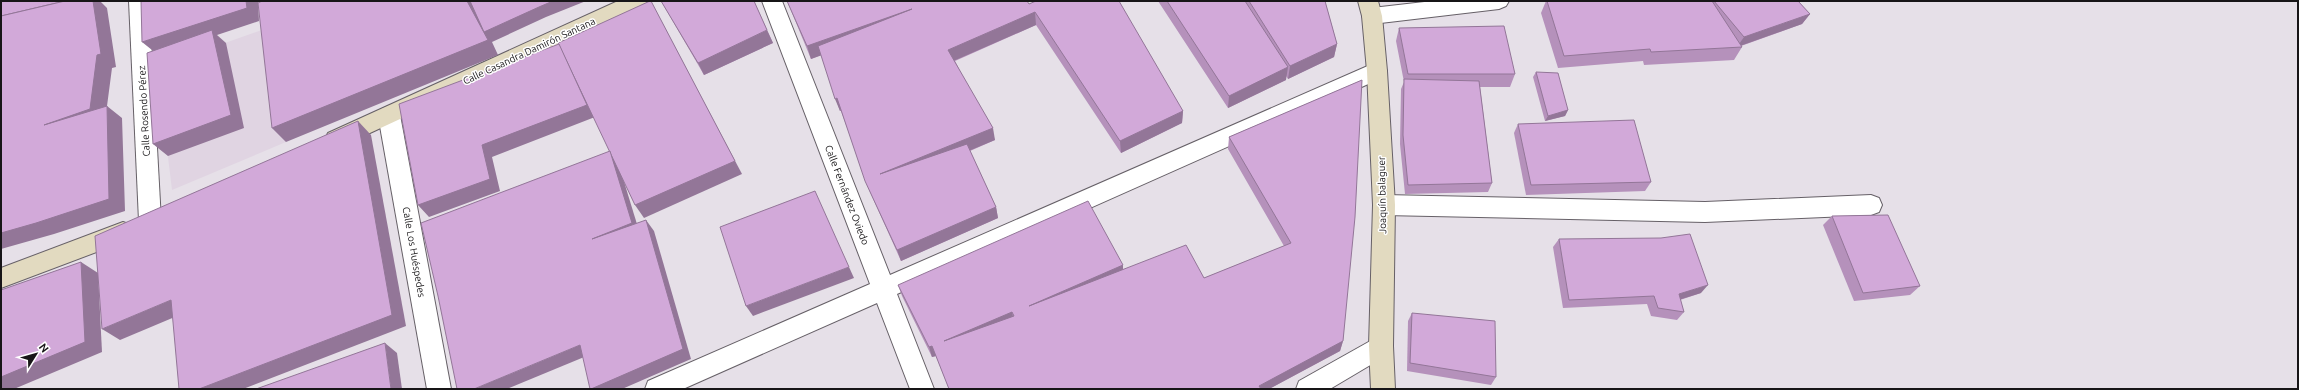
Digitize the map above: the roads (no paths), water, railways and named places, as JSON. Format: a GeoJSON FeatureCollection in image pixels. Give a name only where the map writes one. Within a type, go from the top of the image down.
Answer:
{"type":"FeatureCollection","features":[{"type":"Feature","properties":{"kind":"main road","name":"Calle Casandra Damirón Santana"},"geometry":{"type":"LineString","coordinates":[[320,147],[637,1]]}},
{"type":"Feature","properties":{"kind":"main road","name":"Joaquín balaguer"},"geometry":{"type":"LineString","coordinates":[[1370,8],[1377,71],[1384,205],[1381,346],[1383,389]]}},
{"type":"Feature","properties":{"kind":"main road"},"geometry":{"type":"LineString","coordinates":[[1,278],[63,256],[170,212]]}},
{"type":"Feature","properties":{"kind":"street","name":"Calle Rosendo Pérez"},"geometry":{"type":"LineString","coordinates":[[139,1],[150,221]]}},
{"type":"Feature","properties":{"kind":"street","name":"Calle Fernández Oviedo"},"geometry":{"type":"LineString","coordinates":[[772,1],[922,389]]}},
{"type":"Feature","properties":{"kind":"street"},"geometry":{"type":"LineString","coordinates":[[1370,8],[1499,1]]}},
{"type":"Feature","properties":{"kind":"street"},"geometry":{"type":"LineString","coordinates":[[658,389],[1377,71]]}},
{"type":"Feature","properties":{"kind":"street","name":"Calle Los Huéspedes"},"geometry":{"type":"LineString","coordinates":[[389,115],[439,389]]}},
{"type":"Feature","properties":{"kind":"street"},"geometry":{"type":"LineString","coordinates":[[1384,205],[1705,212],[1871,204]]}},
{"type":"Feature","properties":{"kind":"street"},"geometry":{"type":"LineString","coordinates":[[1308,389],[1381,346]]}}]}
